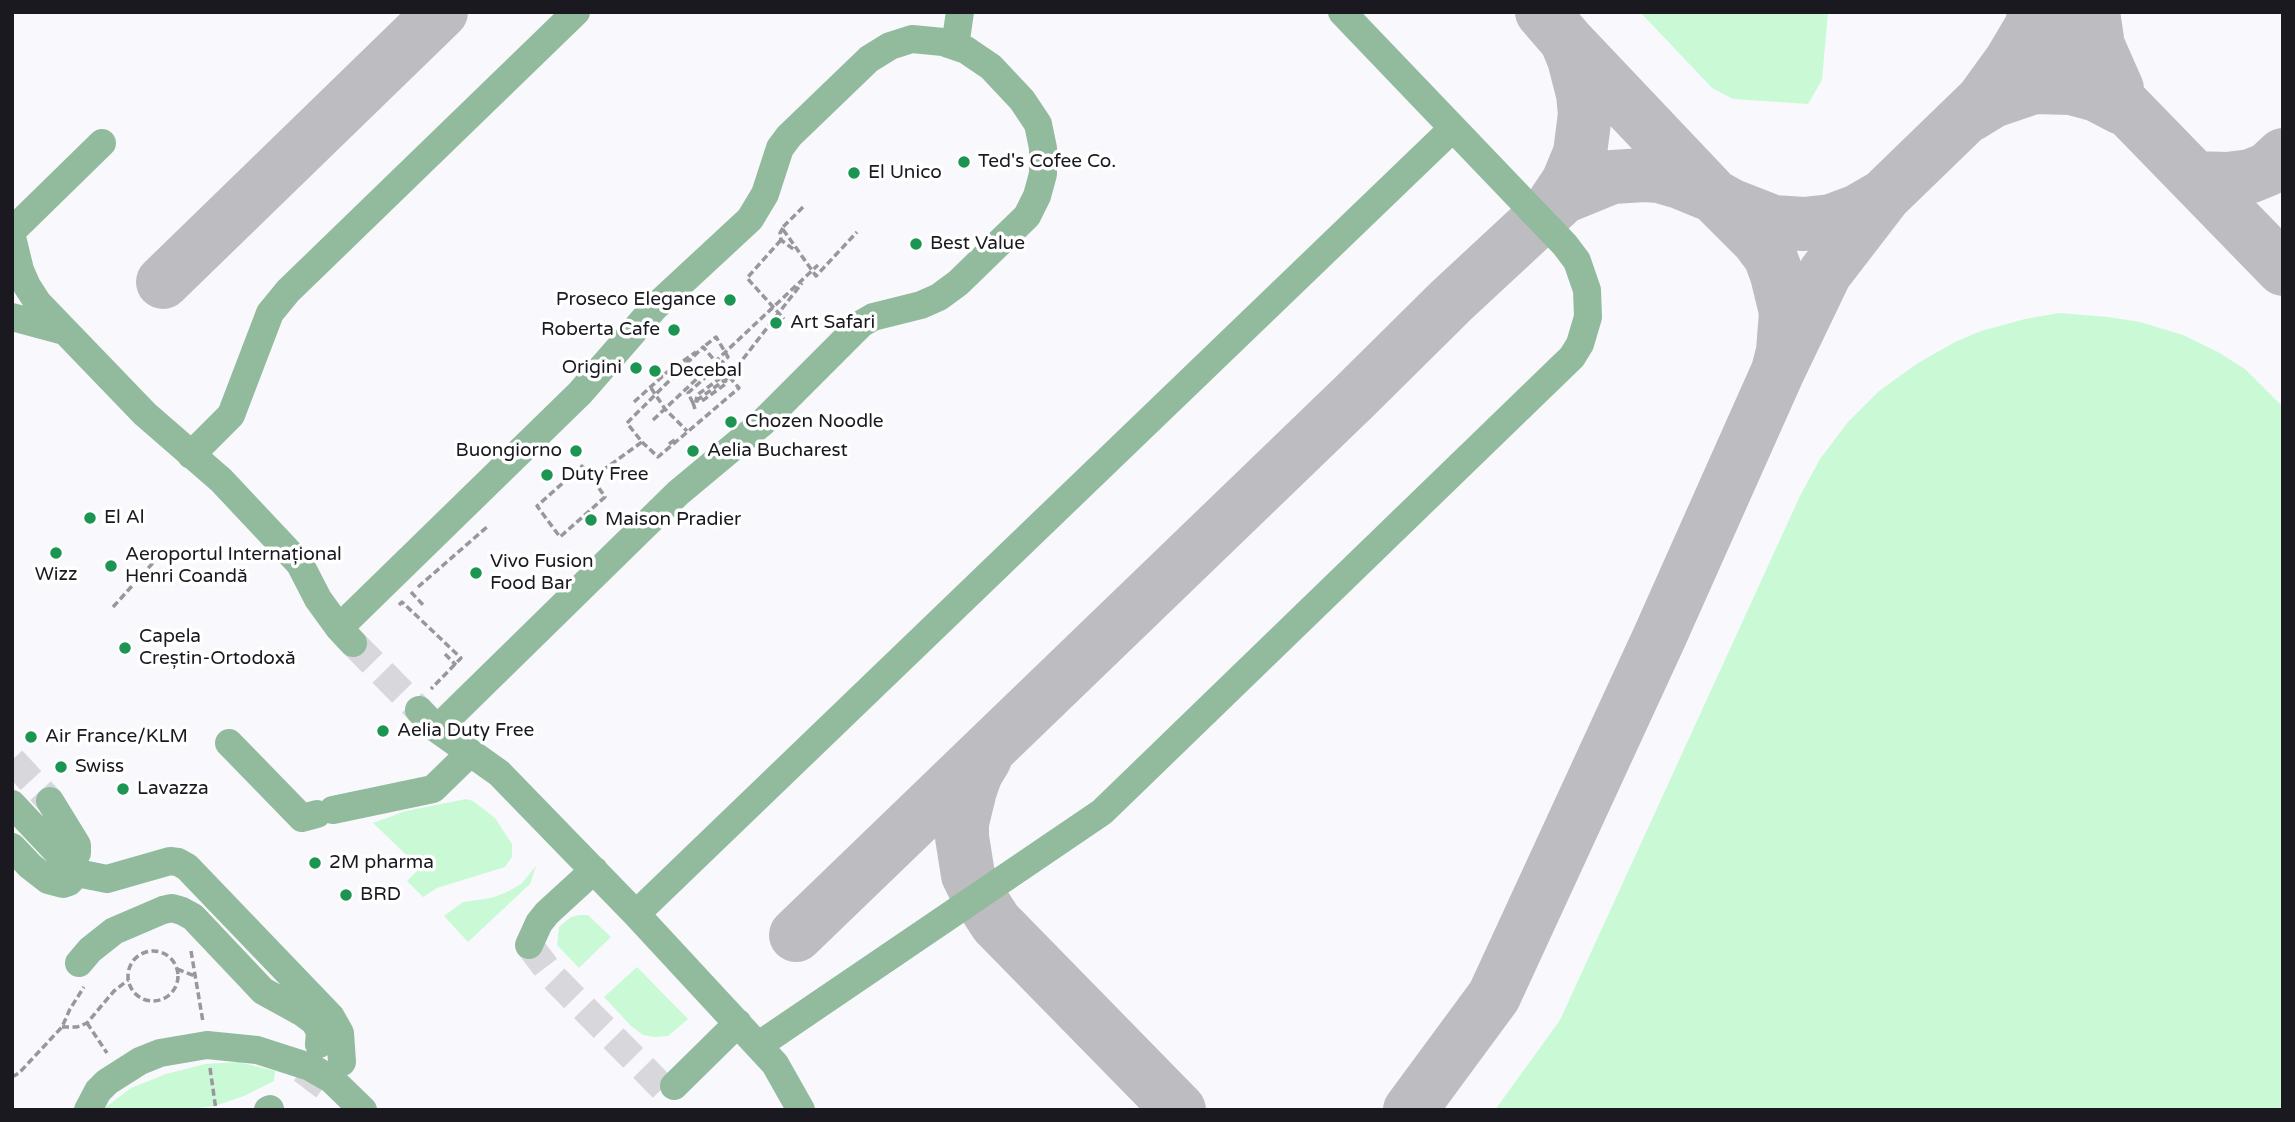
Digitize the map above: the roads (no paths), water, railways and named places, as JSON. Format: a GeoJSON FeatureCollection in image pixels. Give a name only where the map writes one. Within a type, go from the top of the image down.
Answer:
{"type":"FeatureCollection","features":[{"type":"Feature","properties":{"kind":"street"},"geometry":{"type":"LineString","coordinates":[[191,455],[231,415],[270,313],[288,291],[576,12]]}},
{"type":"Feature","properties":{"kind":"street"},"geometry":{"type":"LineString","coordinates":[[955,46],[960,12]]}},
{"type":"Feature","properties":{"kind":"street"},"geometry":{"type":"LineString","coordinates":[[758,1045],[1102,812],[1572,357],[1588,317],[1587,290],[1577,261],[1342,12]]}},
{"type":"Feature","properties":{"kind":"street"},"geometry":{"type":"LineString","coordinates":[[12,237],[20,270],[38,303],[145,414],[221,480],[300,564],[318,599],[346,636],[580,393],[654,308],[750,219],[765,194],[780,148],[789,136],[869,59],[890,46],[912,39],[943,42],[966,50],[991,68],[1023,100],[1038,124],[1043,148],[1043,174],[1037,196],[1027,216],[958,283],[939,297],[921,305],[873,317],[861,324],[762,423],[428,710],[470,752],[499,773],[521,794],[738,1023],[775,1064],[801,1110]]}},
{"type":"Feature","properties":{"kind":"street"},"geometry":{"type":"LineString","coordinates":[[636,914],[1454,128]]}},
{"type":"Feature","properties":{"kind":"street"},"geometry":{"type":"LineString","coordinates":[[12,231],[102,144]]}},
{"type":"Feature","properties":{"kind":"street"},"geometry":{"type":"LineString","coordinates":[[12,289],[38,303]]}},
{"type":"Feature","properties":{"kind":"street"},"geometry":{"type":"LineString","coordinates":[[12,317],[65,331]]}},
{"type":"Feature","properties":{"kind":"street"},"geometry":{"type":"LineString","coordinates":[[229,743],[302,818],[433,789],[470,752]]}},
{"type":"Feature","properties":{"kind":"street"},"geometry":{"type":"LineString","coordinates":[[12,847],[48,880],[69,883],[77,845],[50,801]]}},
{"type":"Feature","properties":{"kind":"street"},"geometry":{"type":"LineString","coordinates":[[12,804],[73,870],[107,879],[170,861],[187,867],[331,1017],[340,1033],[342,1062]]}},
{"type":"Feature","properties":{"kind":"street"},"geometry":{"type":"LineString","coordinates":[[529,945],[547,913],[594,870]]}},
{"type":"Feature","properties":{"kind":"street"},"geometry":{"type":"LineString","coordinates":[[84,971],[90,950],[114,930],[163,910],[172,908],[182,911],[193,917],[262,991],[315,1022],[320,1032],[319,1044]]}},
{"type":"Feature","properties":{"kind":"street"},"geometry":{"type":"LineString","coordinates":[[674,1086],[738,1023]]}},
{"type":"Feature","properties":{"kind":"street"},"geometry":{"type":"LineString","coordinates":[[88,1110],[98,1091],[119,1072],[160,1053],[207,1045],[257,1050],[310,1067],[331,1080],[363,1110]]}},
{"type":"Feature","properties":{"kind":"tunnel"},"geometry":{"type":"LineString","coordinates":[[353,643],[419,710]]}},
{"type":"Feature","properties":{"kind":"tunnel"},"geometry":{"type":"LineString","coordinates":[[12,760],[50,801]]}},
{"type":"Feature","properties":{"kind":"tunnel"},"geometry":{"type":"LineString","coordinates":[[529,945],[554,978],[667,1092],[674,1086]]}},
{"type":"Feature","properties":{"kind":"tunnel"},"geometry":{"type":"LineString","coordinates":[[305,1089],[311,1081],[319,1047]]}},
{"type":"Feature","properties":{"kind":"place","name":"Ted's Cofee Co."},"geometry":{"type":"Point","coordinates":[964,162]}},
{"type":"Feature","properties":{"kind":"place","name":"El Unico"},"geometry":{"type":"Point","coordinates":[854,173]}},
{"type":"Feature","properties":{"kind":"place","name":"Best Value"},"geometry":{"type":"Point","coordinates":[916,244]}},
{"type":"Feature","properties":{"kind":"place","name":"Proseco Elegance"},"geometry":{"type":"Point","coordinates":[730,300]}},
{"type":"Feature","properties":{"kind":"place","name":"Art Safari"},"geometry":{"type":"Point","coordinates":[776,323]}},
{"type":"Feature","properties":{"kind":"place","name":"Roberta Cafe"},"geometry":{"type":"Point","coordinates":[674,330]}},
{"type":"Feature","properties":{"kind":"place","name":"Origini"},"geometry":{"type":"Point","coordinates":[636,368]}},
{"type":"Feature","properties":{"kind":"place","name":"Decebal"},"geometry":{"type":"Point","coordinates":[655,371]}},
{"type":"Feature","properties":{"kind":"place","name":"Chozen Noodle"},"geometry":{"type":"Point","coordinates":[731,422]}},
{"type":"Feature","properties":{"kind":"place","name":"Buongiorno"},"geometry":{"type":"Point","coordinates":[576,451]}},
{"type":"Feature","properties":{"kind":"place","name":"Aelia Bucharest"},"geometry":{"type":"Point","coordinates":[693,451]}},
{"type":"Feature","properties":{"kind":"place","name":"Duty Free"},"geometry":{"type":"Point","coordinates":[547,475]}},
{"type":"Feature","properties":{"kind":"place","name":"El Al"},"geometry":{"type":"Point","coordinates":[90,518]}},
{"type":"Feature","properties":{"kind":"place","name":"Maison Pradier"},"geometry":{"type":"Point","coordinates":[591,520]}},
{"type":"Feature","properties":{"kind":"place","name":"Wizz"},"geometry":{"type":"Point","coordinates":[56,553]}},
{"type":"Feature","properties":{"kind":"place","name":"Aeroportul Internațional Henri Coandă"},"geometry":{"type":"Point","coordinates":[111,566]}},
{"type":"Feature","properties":{"kind":"place","name":"Vivo Fusion Food Bar"},"geometry":{"type":"Point","coordinates":[476,573]}},
{"type":"Feature","properties":{"kind":"place","name":"Capela Creștin-Ortodoxă"},"geometry":{"type":"Point","coordinates":[125,648]}},
{"type":"Feature","properties":{"kind":"place","name":"Aelia Duty Free"},"geometry":{"type":"Point","coordinates":[383,731]}},
{"type":"Feature","properties":{"kind":"place","name":"Air France/KLM"},"geometry":{"type":"Point","coordinates":[31,737]}},
{"type":"Feature","properties":{"kind":"place","name":"Swiss"},"geometry":{"type":"Point","coordinates":[61,767]}},
{"type":"Feature","properties":{"kind":"place","name":"Lavazza"},"geometry":{"type":"Point","coordinates":[123,789]}},
{"type":"Feature","properties":{"kind":"place","name":"2M pharma"},"geometry":{"type":"Point","coordinates":[315,863]}},
{"type":"Feature","properties":{"kind":"place","name":"BRD"},"geometry":{"type":"Point","coordinates":[346,895]}}]}
